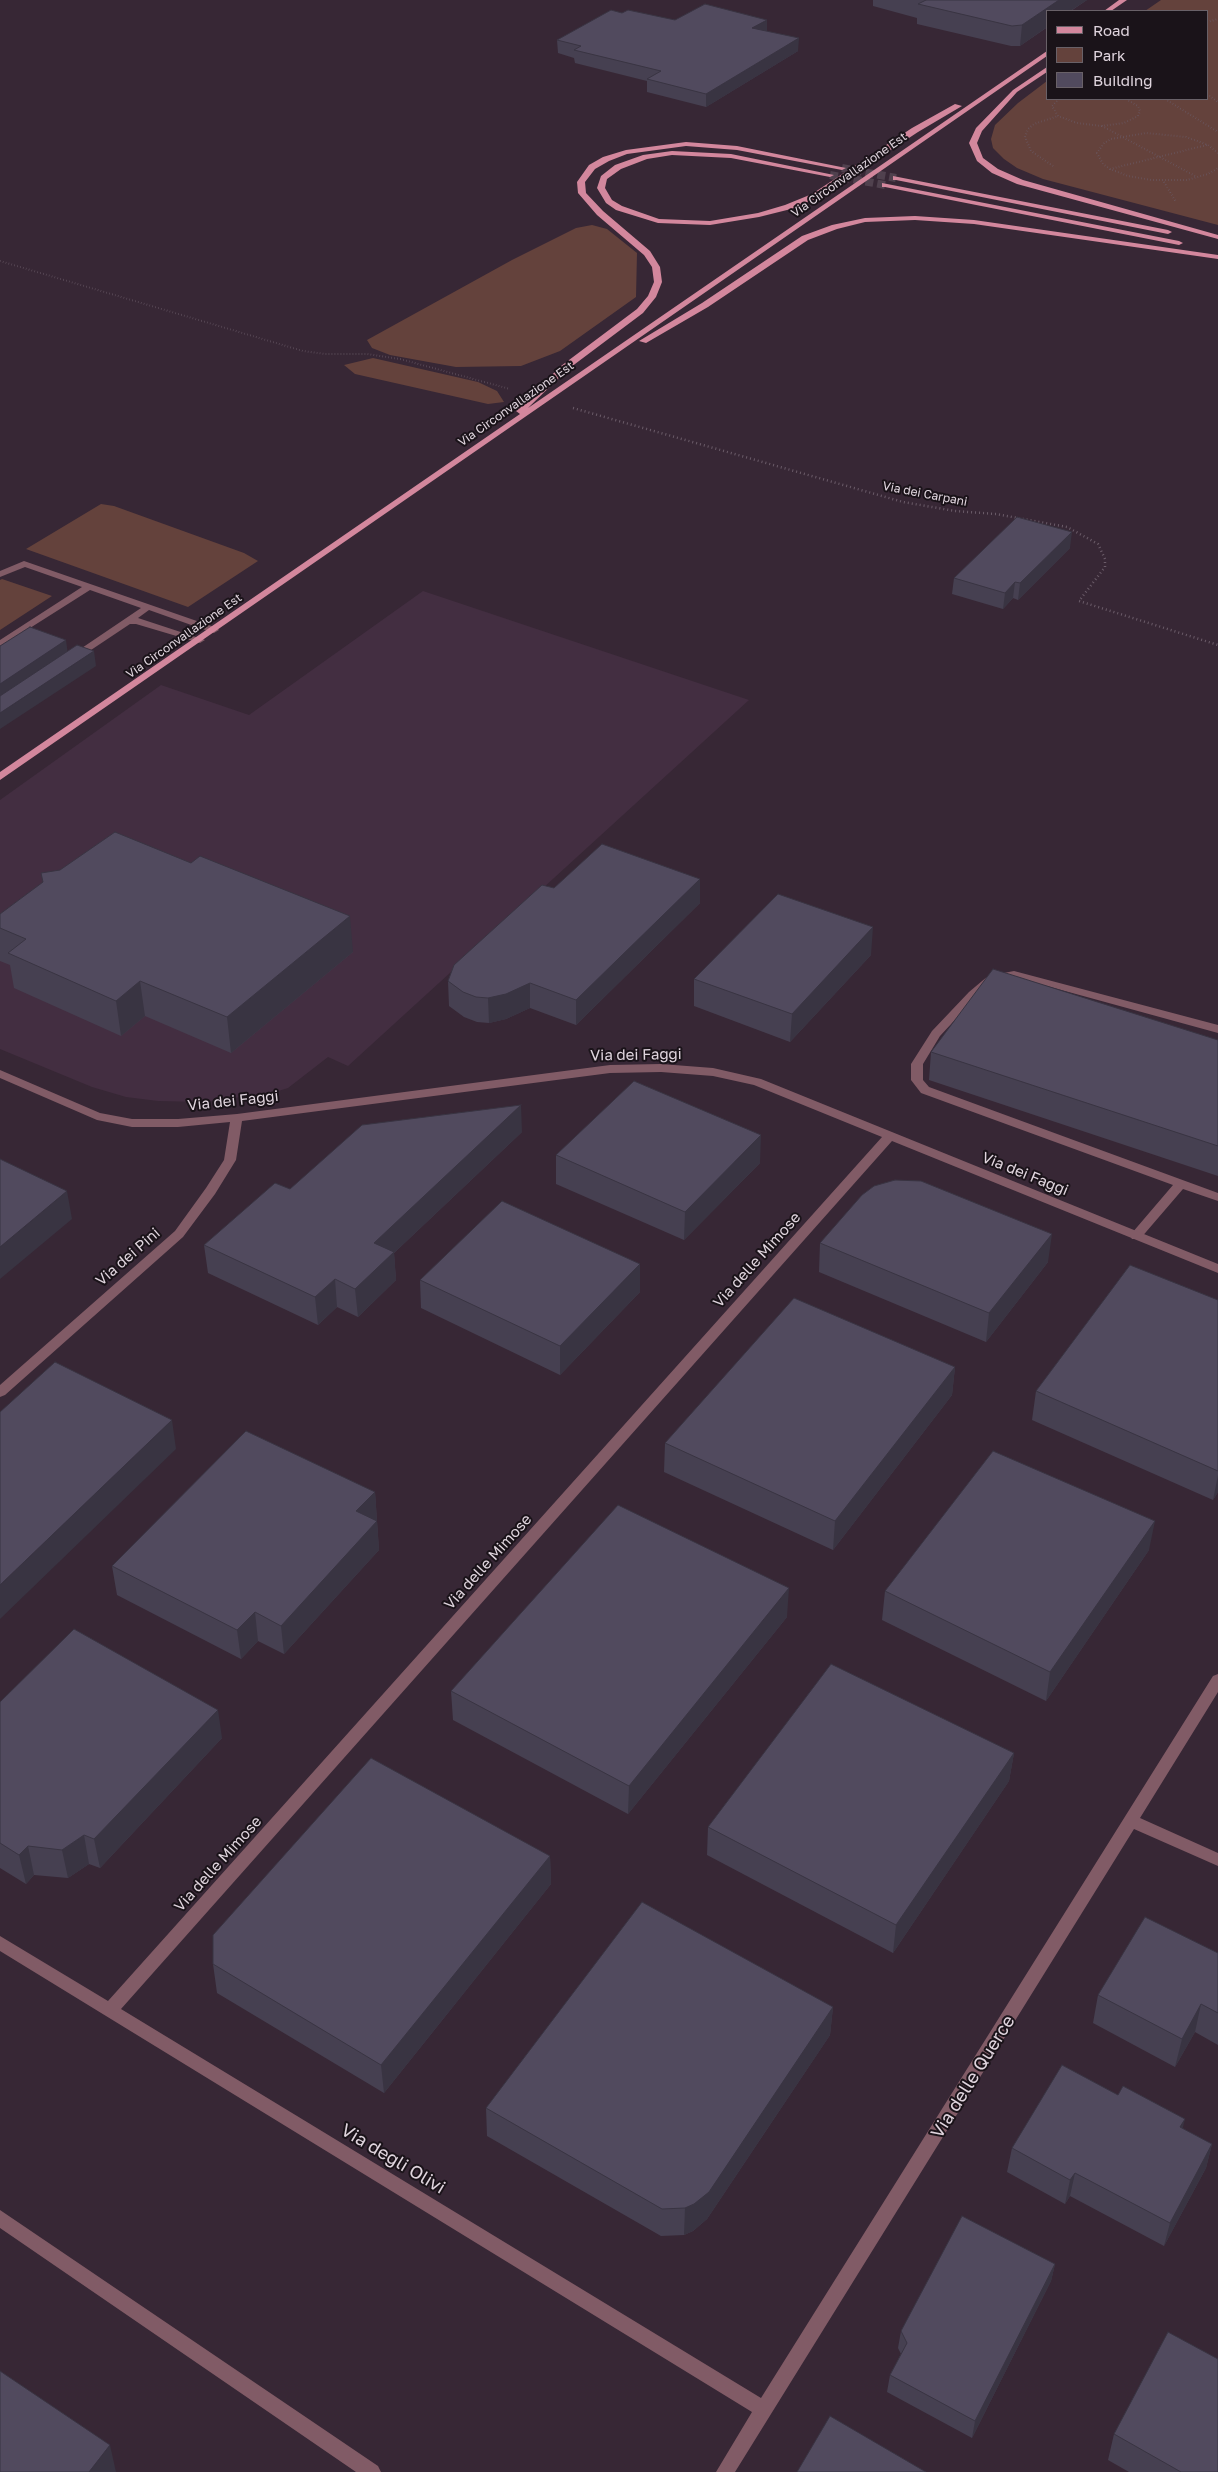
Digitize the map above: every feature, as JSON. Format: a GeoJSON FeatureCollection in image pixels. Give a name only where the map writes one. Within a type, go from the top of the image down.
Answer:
{"type":"FeatureCollection","features":[{"type":"Feature","properties":{"kind":"main road"},"geometry":{"type":"LineString","coordinates":[[1109,10],[1124,0]]}},
{"type":"Feature","properties":{"kind":"main road","name":"Via Circonvallazione Est"},"geometry":{"type":"LineString","coordinates":[[0,777],[1046,54]]}},
{"type":"Feature","properties":{"kind":"main road"},"geometry":{"type":"LineString","coordinates":[[1046,70],[1015,92],[979,130],[973,143],[974,149],[984,163],[1003,176],[1028,185],[1218,237]]}},
{"type":"Feature","properties":{"kind":"main road"},"geometry":{"type":"LineString","coordinates":[[830,175],[726,155],[672,153],[646,157],[618,167],[604,178],[601,188],[609,201],[619,208],[636,216],[658,221],[702,223],[759,215],[788,207],[815,196],[932,119],[992,90]]}},
{"type":"Feature","properties":{"kind":"main road"},"geometry":{"type":"LineString","coordinates":[[512,422],[533,396],[564,368],[632,319],[647,304],[658,282],[656,267],[647,253],[600,213],[582,194],[581,182],[592,168],[612,157],[635,150],[666,145],[700,144],[737,148],[842,168]]}},
{"type":"Feature","properties":{"kind":"main road"},"geometry":{"type":"LineString","coordinates":[[896,178],[1218,241]]}},
{"type":"Feature","properties":{"kind":"main road"},"geometry":{"type":"LineString","coordinates":[[885,185],[1218,251]]}},
{"type":"Feature","properties":{"kind":"main road"},"geometry":{"type":"LineString","coordinates":[[582,374],[705,305],[805,238],[834,227],[855,222],[895,218],[941,219],[1007,226],[1218,258]]}},
{"type":"Feature","properties":{"kind":"street"},"geometry":{"type":"LineString","coordinates":[[0,574],[24,564],[214,630]]}},
{"type":"Feature","properties":{"kind":"street"},"geometry":{"type":"LineString","coordinates":[[0,644],[89,586]]}},
{"type":"Feature","properties":{"kind":"street"},"geometry":{"type":"LineString","coordinates":[[64,664],[148,607]]}},
{"type":"Feature","properties":{"kind":"street"},"geometry":{"type":"LineString","coordinates":[[128,621],[138,620],[200,640]]}},
{"type":"Feature","properties":{"kind":"street"},"geometry":{"type":"LineString","coordinates":[[1218,1030],[1014,974],[992,978],[973,994],[936,1034],[917,1064],[917,1080],[925,1090],[1218,1197]]}},
{"type":"Feature","properties":{"kind":"street","name":"Via dei Faggi"},"geometry":{"type":"LineString","coordinates":[[0,1074],[97,1116],[132,1123],[178,1124],[610,1069],[662,1068],[713,1072],[757,1082],[1218,1269]]}},
{"type":"Feature","properties":{"kind":"street","name":"Via dei Pini"},"geometry":{"type":"LineString","coordinates":[[0,1392],[179,1234],[211,1191],[230,1160],[237,1118]]}},
{"type":"Feature","properties":{"kind":"street","name":"Via delle Mimose"},"geometry":{"type":"LineString","coordinates":[[110,2010],[890,1136]]}},
{"type":"Feature","properties":{"kind":"street"},"geometry":{"type":"LineString","coordinates":[[1136,1236],[1181,1183]]}},
{"type":"Feature","properties":{"kind":"street","name":"Via delle Querce"},"geometry":{"type":"LineString","coordinates":[[725,2472],[1218,1680]]}},
{"type":"Feature","properties":{"kind":"street"},"geometry":{"type":"LineString","coordinates":[[1132,1820],[1218,1860]]}},
{"type":"Feature","properties":{"kind":"street","name":"Via degli Olivi"},"geometry":{"type":"LineString","coordinates":[[0,1942],[764,2410]]}},
{"type":"Feature","properties":{"kind":"street"},"geometry":{"type":"LineString","coordinates":[[0,2218],[372,2472]]}},
{"type":"Feature","properties":{"kind":"path"},"geometry":{"type":"LineString","coordinates":[[1058,100],[1052,106],[1058,116]]}},
{"type":"Feature","properties":{"kind":"path"},"geometry":{"type":"LineString","coordinates":[[1054,166],[1031,151],[1024,137],[1028,128],[1058,116],[1077,123],[1101,126],[1124,123],[1138,116],[1140,111],[1138,106],[1128,100]]}},
{"type":"Feature","properties":{"kind":"path"},"geometry":{"type":"LineString","coordinates":[[1167,100],[1218,132]]}},
{"type":"Feature","properties":{"kind":"path"},"geometry":{"type":"LineString","coordinates":[[1101,126],[1198,178]]}},
{"type":"Feature","properties":{"kind":"path"},"geometry":{"type":"LineString","coordinates":[[1218,153],[1208,145],[1174,134],[1146,133],[1121,136],[1104,143],[1097,153],[1103,164],[1110,169],[1134,178],[1163,181],[1198,178],[1218,168]]}},
{"type":"Feature","properties":{"kind":"path"},"geometry":{"type":"LineString","coordinates":[[1110,169],[1208,145]]}},
{"type":"Feature","properties":{"kind":"path"},"geometry":{"type":"LineString","coordinates":[[1163,181],[1178,205],[1171,204]]}},
{"type":"Feature","properties":{"kind":"path"},"geometry":{"type":"LineString","coordinates":[[0,261],[303,350],[325,354],[367,354],[400,359],[491,382],[533,396]]}},
{"type":"Feature","properties":{"kind":"path","name":"Via dei Carpani"},"geometry":{"type":"LineString","coordinates":[[544,400],[903,502],[955,511],[996,514],[1066,527],[1098,544],[1105,559],[1105,566],[1079,601],[1218,645]]}},
{"type":"Feature","properties":{"kind":"shaded area"},"geometry":{"type":"Polygon","coordinates":[[[423,591],[749,700],[348,1066],[328,1057],[288,1088],[272,1093],[203,1102],[158,1101],[126,1097],[92,1087],[0,1049],[0,800],[161,685],[249,715],[423,591]]]}},
{"type":"Feature","properties":{"kind":"green space"},"geometry":{"type":"Polygon","coordinates":[[[1161,0],[1218,0],[1218,225],[1043,179],[1017,168],[993,148],[991,139],[995,125],[1018,103],[1046,82],[1046,100],[1208,100],[1208,10],[1146,10],[1161,0]]]}},
{"type":"Feature","properties":{"kind":"green space"},"geometry":{"type":"Polygon","coordinates":[[[592,225],[607,229],[637,253],[636,297],[560,351],[521,366],[456,367],[390,355],[372,348],[367,340],[512,260],[576,228],[592,225]]]}},
{"type":"Feature","properties":{"kind":"green space"},"geometry":{"type":"Polygon","coordinates":[[[373,358],[478,382],[497,391],[504,402],[488,404],[355,374],[344,365],[373,358]]]}},
{"type":"Feature","properties":{"kind":"green space"},"geometry":{"type":"Polygon","coordinates":[[[101,504],[114,506],[244,553],[258,561],[188,607],[26,549],[101,504]]]}},
{"type":"Feature","properties":{"kind":"green space"},"geometry":{"type":"Polygon","coordinates":[[[2,579],[52,596],[0,630],[0,580],[2,579]]]}},
{"type":"Feature","properties":{"kind":"building"},"geometry":{"type":"Polygon","coordinates":[[[926,0],[1059,0],[1022,25],[1012,26],[918,4],[926,0]]]}},
{"type":"Feature","properties":{"kind":"building"},"geometry":{"type":"Polygon","coordinates":[[[705,4],[767,20],[752,28],[799,38],[706,94],[647,79],[661,71],[574,50],[581,46],[557,40],[611,10],[622,13],[628,10],[675,20],[705,4]]]}},
{"type":"Feature","properties":{"kind":"building"},"geometry":{"type":"Polygon","coordinates":[[[1017,517],[1072,532],[1020,583],[1015,582],[1005,593],[954,578],[1017,517]]]}},
{"type":"Feature","properties":{"kind":"building"},"geometry":{"type":"Polygon","coordinates":[[[30,627],[66,640],[0,684],[0,646],[30,627]]]}},
{"type":"Feature","properties":{"kind":"building"},"geometry":{"type":"Polygon","coordinates":[[[77,645],[94,651],[0,713],[0,696],[77,645]]]}},
{"type":"Feature","properties":{"kind":"building"},"geometry":{"type":"Polygon","coordinates":[[[115,832],[191,863],[200,856],[350,916],[227,1017],[140,981],[116,1001],[8,953],[26,939],[0,928],[0,914],[43,882],[41,873],[60,870],[115,832]]]}},
{"type":"Feature","properties":{"kind":"building"},"geometry":{"type":"Polygon","coordinates":[[[602,844],[700,879],[576,1000],[530,983],[506,994],[488,998],[476,997],[463,992],[448,981],[454,965],[542,885],[554,888],[602,844]]]}},
{"type":"Feature","properties":{"kind":"building"},"geometry":{"type":"Polygon","coordinates":[[[778,894],[873,927],[792,1014],[694,979],[778,894]]]}},
{"type":"Feature","properties":{"kind":"building"},"geometry":{"type":"Polygon","coordinates":[[[993,969],[1218,1040],[1218,1146],[931,1052],[993,969]]]}},
{"type":"Feature","properties":{"kind":"building"},"geometry":{"type":"Polygon","coordinates":[[[634,1081],[761,1135],[685,1212],[556,1155],[634,1081]]]}},
{"type":"Feature","properties":{"kind":"building"},"geometry":{"type":"Polygon","coordinates":[[[521,1105],[374,1243],[394,1252],[355,1289],[335,1279],[315,1297],[204,1245],[275,1183],[290,1189],[362,1125],[521,1105]]]}},
{"type":"Feature","properties":{"kind":"building"},"geometry":{"type":"Polygon","coordinates":[[[0,1159],[67,1191],[0,1247],[0,1159]]]}},
{"type":"Feature","properties":{"kind":"building"},"geometry":{"type":"Polygon","coordinates":[[[895,1180],[921,1181],[1052,1234],[989,1313],[820,1243],[862,1195],[874,1186],[895,1180]]]}},
{"type":"Feature","properties":{"kind":"building"},"geometry":{"type":"Polygon","coordinates":[[[502,1201],[640,1264],[560,1346],[420,1280],[502,1201]]]}},
{"type":"Feature","properties":{"kind":"building"},"geometry":{"type":"Polygon","coordinates":[[[1130,1265],[1218,1300],[1218,1471],[1036,1391],[1130,1265]]]}},
{"type":"Feature","properties":{"kind":"building"},"geometry":{"type":"Polygon","coordinates":[[[794,1298],[955,1367],[835,1521],[665,1443],[794,1298]]]}},
{"type":"Feature","properties":{"kind":"building"},"geometry":{"type":"Polygon","coordinates":[[[55,1362],[172,1420],[0,1585],[0,1412],[55,1362]]]}},
{"type":"Feature","properties":{"kind":"building"},"geometry":{"type":"Polygon","coordinates":[[[246,1431],[375,1492],[356,1511],[377,1521],[281,1626],[255,1612],[237,1630],[112,1566],[246,1431]]]}},
{"type":"Feature","properties":{"kind":"building"},"geometry":{"type":"Polygon","coordinates":[[[993,1451],[1155,1521],[1050,1672],[885,1591],[993,1451]]]}},
{"type":"Feature","properties":{"kind":"building"},"geometry":{"type":"Polygon","coordinates":[[[618,1505],[789,1588],[629,1786],[451,1691],[618,1505]]]}},
{"type":"Feature","properties":{"kind":"building"},"geometry":{"type":"Polygon","coordinates":[[[74,1629],[218,1710],[94,1839],[84,1835],[62,1850],[28,1846],[19,1855],[0,1843],[0,1702],[74,1629]]]}},
{"type":"Feature","properties":{"kind":"building"},"geometry":{"type":"Polygon","coordinates":[[[831,1664],[1014,1753],[896,1925],[708,1827],[831,1664]]]}},
{"type":"Feature","properties":{"kind":"building"},"geometry":{"type":"Polygon","coordinates":[[[371,1758],[550,1856],[381,2065],[213,1964],[213,1935],[371,1758]]]}},
{"type":"Feature","properties":{"kind":"building"},"geometry":{"type":"Polygon","coordinates":[[[642,1902],[833,2007],[709,2192],[694,2204],[685,2208],[662,2209],[486,2108],[642,1902]]]}},
{"type":"Feature","properties":{"kind":"building"},"geometry":{"type":"Polygon","coordinates":[[[1145,1917],[1218,1953],[1218,2013],[1201,2004],[1182,2039],[1098,1995],[1145,1917]]]}},
{"type":"Feature","properties":{"kind":"building"},"geometry":{"type":"Polygon","coordinates":[[[1062,2065],[1118,2095],[1123,2086],[1185,2119],[1180,2127],[1212,2144],[1170,2223],[1075,2173],[1070,2180],[1012,2148],[1062,2065]]]}},
{"type":"Feature","properties":{"kind":"building"},"geometry":{"type":"Polygon","coordinates":[[[962,2216],[1055,2264],[975,2421],[890,2375],[907,2343],[901,2331],[962,2216]]]}},
{"type":"Feature","properties":{"kind":"building"},"geometry":{"type":"Polygon","coordinates":[[[1168,2332],[1218,2359],[1218,2472],[1181,2472],[1114,2434],[1168,2332]]]}},
{"type":"Feature","properties":{"kind":"building"},"geometry":{"type":"Polygon","coordinates":[[[0,2371],[110,2445],[89,2472],[0,2472],[0,2371]]]}},
{"type":"Feature","properties":{"kind":"building"},"geometry":{"type":"Polygon","coordinates":[[[830,2416],[926,2472],[797,2472],[830,2416]]]}},
{"type":"Feature","properties":{"kind":"tunnel"},"geometry":{"type":"LineString","coordinates":[[842,168],[896,178]]}},
{"type":"Feature","properties":{"kind":"tunnel"},"geometry":{"type":"LineString","coordinates":[[830,175],[885,185]]}}]}
